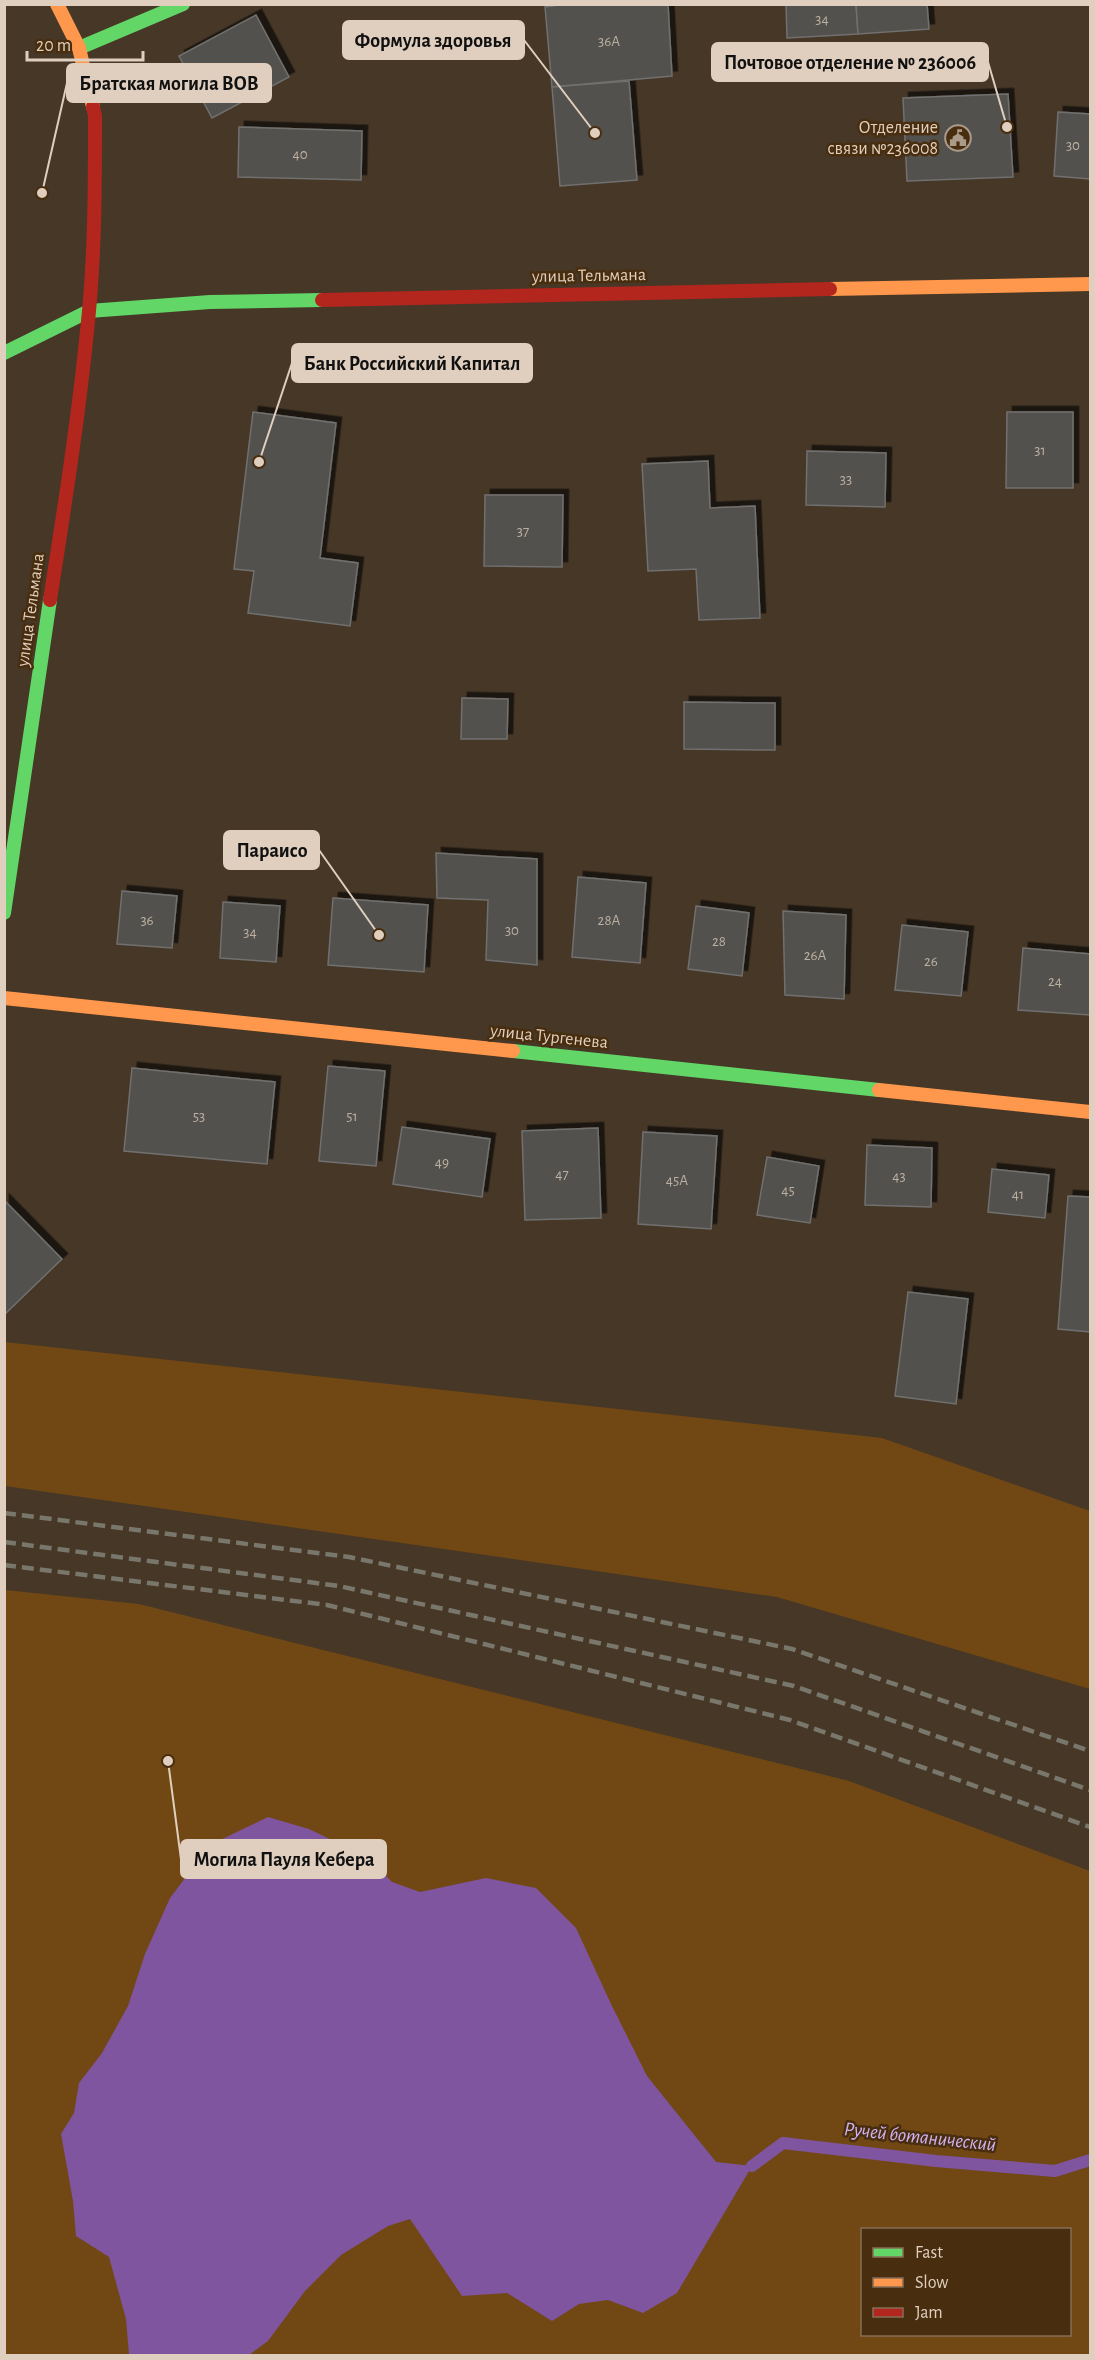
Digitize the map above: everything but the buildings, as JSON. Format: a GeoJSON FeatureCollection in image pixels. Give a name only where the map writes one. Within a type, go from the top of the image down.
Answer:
{"type":"FeatureCollection","features":[{"type":"Feature","properties":{"kind":"street","name":"улица Тельмана"},"geometry":{"type":"LineString","coordinates":[[4,913],[71,460],[89,311],[95,219],[95,116],[79,48],[57,4]]}},
{"type":"Feature","properties":{"kind":"street"},"geometry":{"type":"LineString","coordinates":[[79,48],[183,4]]}},
{"type":"Feature","properties":{"kind":"street","name":"улица Тельмана"},"geometry":{"type":"LineString","coordinates":[[4,353],[89,311],[210,302],[1090,284]]}},
{"type":"Feature","properties":{"kind":"street"},"geometry":{"type":"LineString","coordinates":[[16,333],[39,336]]}},
{"type":"Feature","properties":{"kind":"street","name":"улица Тургенева"},"geometry":{"type":"LineString","coordinates":[[4,998],[1090,1112]]}},
{"type":"Feature","properties":{"kind":"shaded area"},"geometry":{"type":"Polygon","coordinates":[[[5,1342],[882,1438],[1090,1511],[1090,1689],[777,1597],[5,1486],[5,1342]]]}},
{"type":"Feature","properties":{"kind":"shaded area"},"geometry":{"type":"Polygon","coordinates":[[[5,1590],[139,1604],[849,1781],[1090,1871],[1090,2355],[5,2356],[5,1590]]]}},
{"type":"Feature","properties":{"kind":"shaded area"},"geometry":{"type":"Polygon","coordinates":[[[268,1817],[309,1829],[367,1857],[392,1882],[420,1892],[486,1878],[536,1888],[576,1928],[647,2076],[716,2162],[752,2166],[677,2293],[643,2313],[608,2300],[579,2304],[552,2321],[507,2293],[462,2296],[410,2219],[388,2226],[341,2255],[305,2291],[268,2341],[249,2355],[129,2354],[126,2319],[109,2257],[76,2236],[73,2201],[61,2134],[74,2113],[79,2083],[102,2053],[128,2006],[145,1954],[170,1898],[210,1845],[268,1817]]]}},
{"type":"Feature","properties":{"kind":"waterway","name":"Ручей ботанический"},"geometry":{"type":"LineString","coordinates":[[752,2166],[783,2143],[936,2161],[1055,2171],[1090,2160]]}},
{"type":"Feature","properties":{"kind":"railway"},"geometry":{"type":"LineString","coordinates":[[4,1513],[349,1557],[792,1649],[1090,1751]]}},
{"type":"Feature","properties":{"kind":"railway"},"geometry":{"type":"LineString","coordinates":[[4,1542],[339,1586],[794,1686],[1090,1790]]}},
{"type":"Feature","properties":{"kind":"railway"},"geometry":{"type":"LineString","coordinates":[[4,1565],[327,1605],[790,1720],[1090,1827]]}},
{"type":"Feature","properties":{"kind":"traffic: fast"},"geometry":{"type":"LineString","coordinates":[[79,48],[183,4]]}},
{"type":"Feature","properties":{"kind":"traffic: fast"},"geometry":{"type":"LineString","coordinates":[[4,353],[89,311],[210,302],[322,300]]}},
{"type":"Feature","properties":{"kind":"traffic: fast"},"geometry":{"type":"LineString","coordinates":[[4,913],[50,600]]}},
{"type":"Feature","properties":{"kind":"traffic: fast"},"geometry":{"type":"LineString","coordinates":[[513,1051],[879,1090]]}},
{"type":"Feature","properties":{"kind":"traffic: slow"},"geometry":{"type":"LineString","coordinates":[[57,4],[79,48],[93,107]]}},
{"type":"Feature","properties":{"kind":"traffic: slow"},"geometry":{"type":"LineString","coordinates":[[830,289],[1090,284]]}},
{"type":"Feature","properties":{"kind":"traffic: slow"},"geometry":{"type":"LineString","coordinates":[[4,998],[513,1051]]}},
{"type":"Feature","properties":{"kind":"traffic: slow"},"geometry":{"type":"LineString","coordinates":[[879,1090],[1090,1112]]}},
{"type":"Feature","properties":{"kind":"traffic: jam"},"geometry":{"type":"LineString","coordinates":[[50,600],[77,420],[89,311],[94,214],[95,116],[93,107]]}},
{"type":"Feature","properties":{"kind":"traffic: jam"},"geometry":{"type":"LineString","coordinates":[[322,300],[830,289]]}},
{"type":"Feature","properties":{"kind":"place","name":"Почтовое отделение № 236006"},"geometry":{"type":"Point","coordinates":[1007,127]}},
{"type":"Feature","properties":{"kind":"place","name":"Формула здоровья"},"geometry":{"type":"Point","coordinates":[595,133]}},
{"type":"Feature","properties":{"kind":"place","name":"Отделение связи №236008"},"geometry":{"type":"Point","coordinates":[958,138]}},
{"type":"Feature","properties":{"kind":"place","name":"Братская могила ВОВ"},"geometry":{"type":"Point","coordinates":[42,193]}},
{"type":"Feature","properties":{"kind":"place","name":"Банк Российский Капитал"},"geometry":{"type":"Point","coordinates":[259,462]}},
{"type":"Feature","properties":{"kind":"place","name":"Параисо"},"geometry":{"type":"Point","coordinates":[379,935]}},
{"type":"Feature","properties":{"kind":"place","name":"Могила Пауля Кебера"},"geometry":{"type":"Point","coordinates":[168,1761]}}]}
